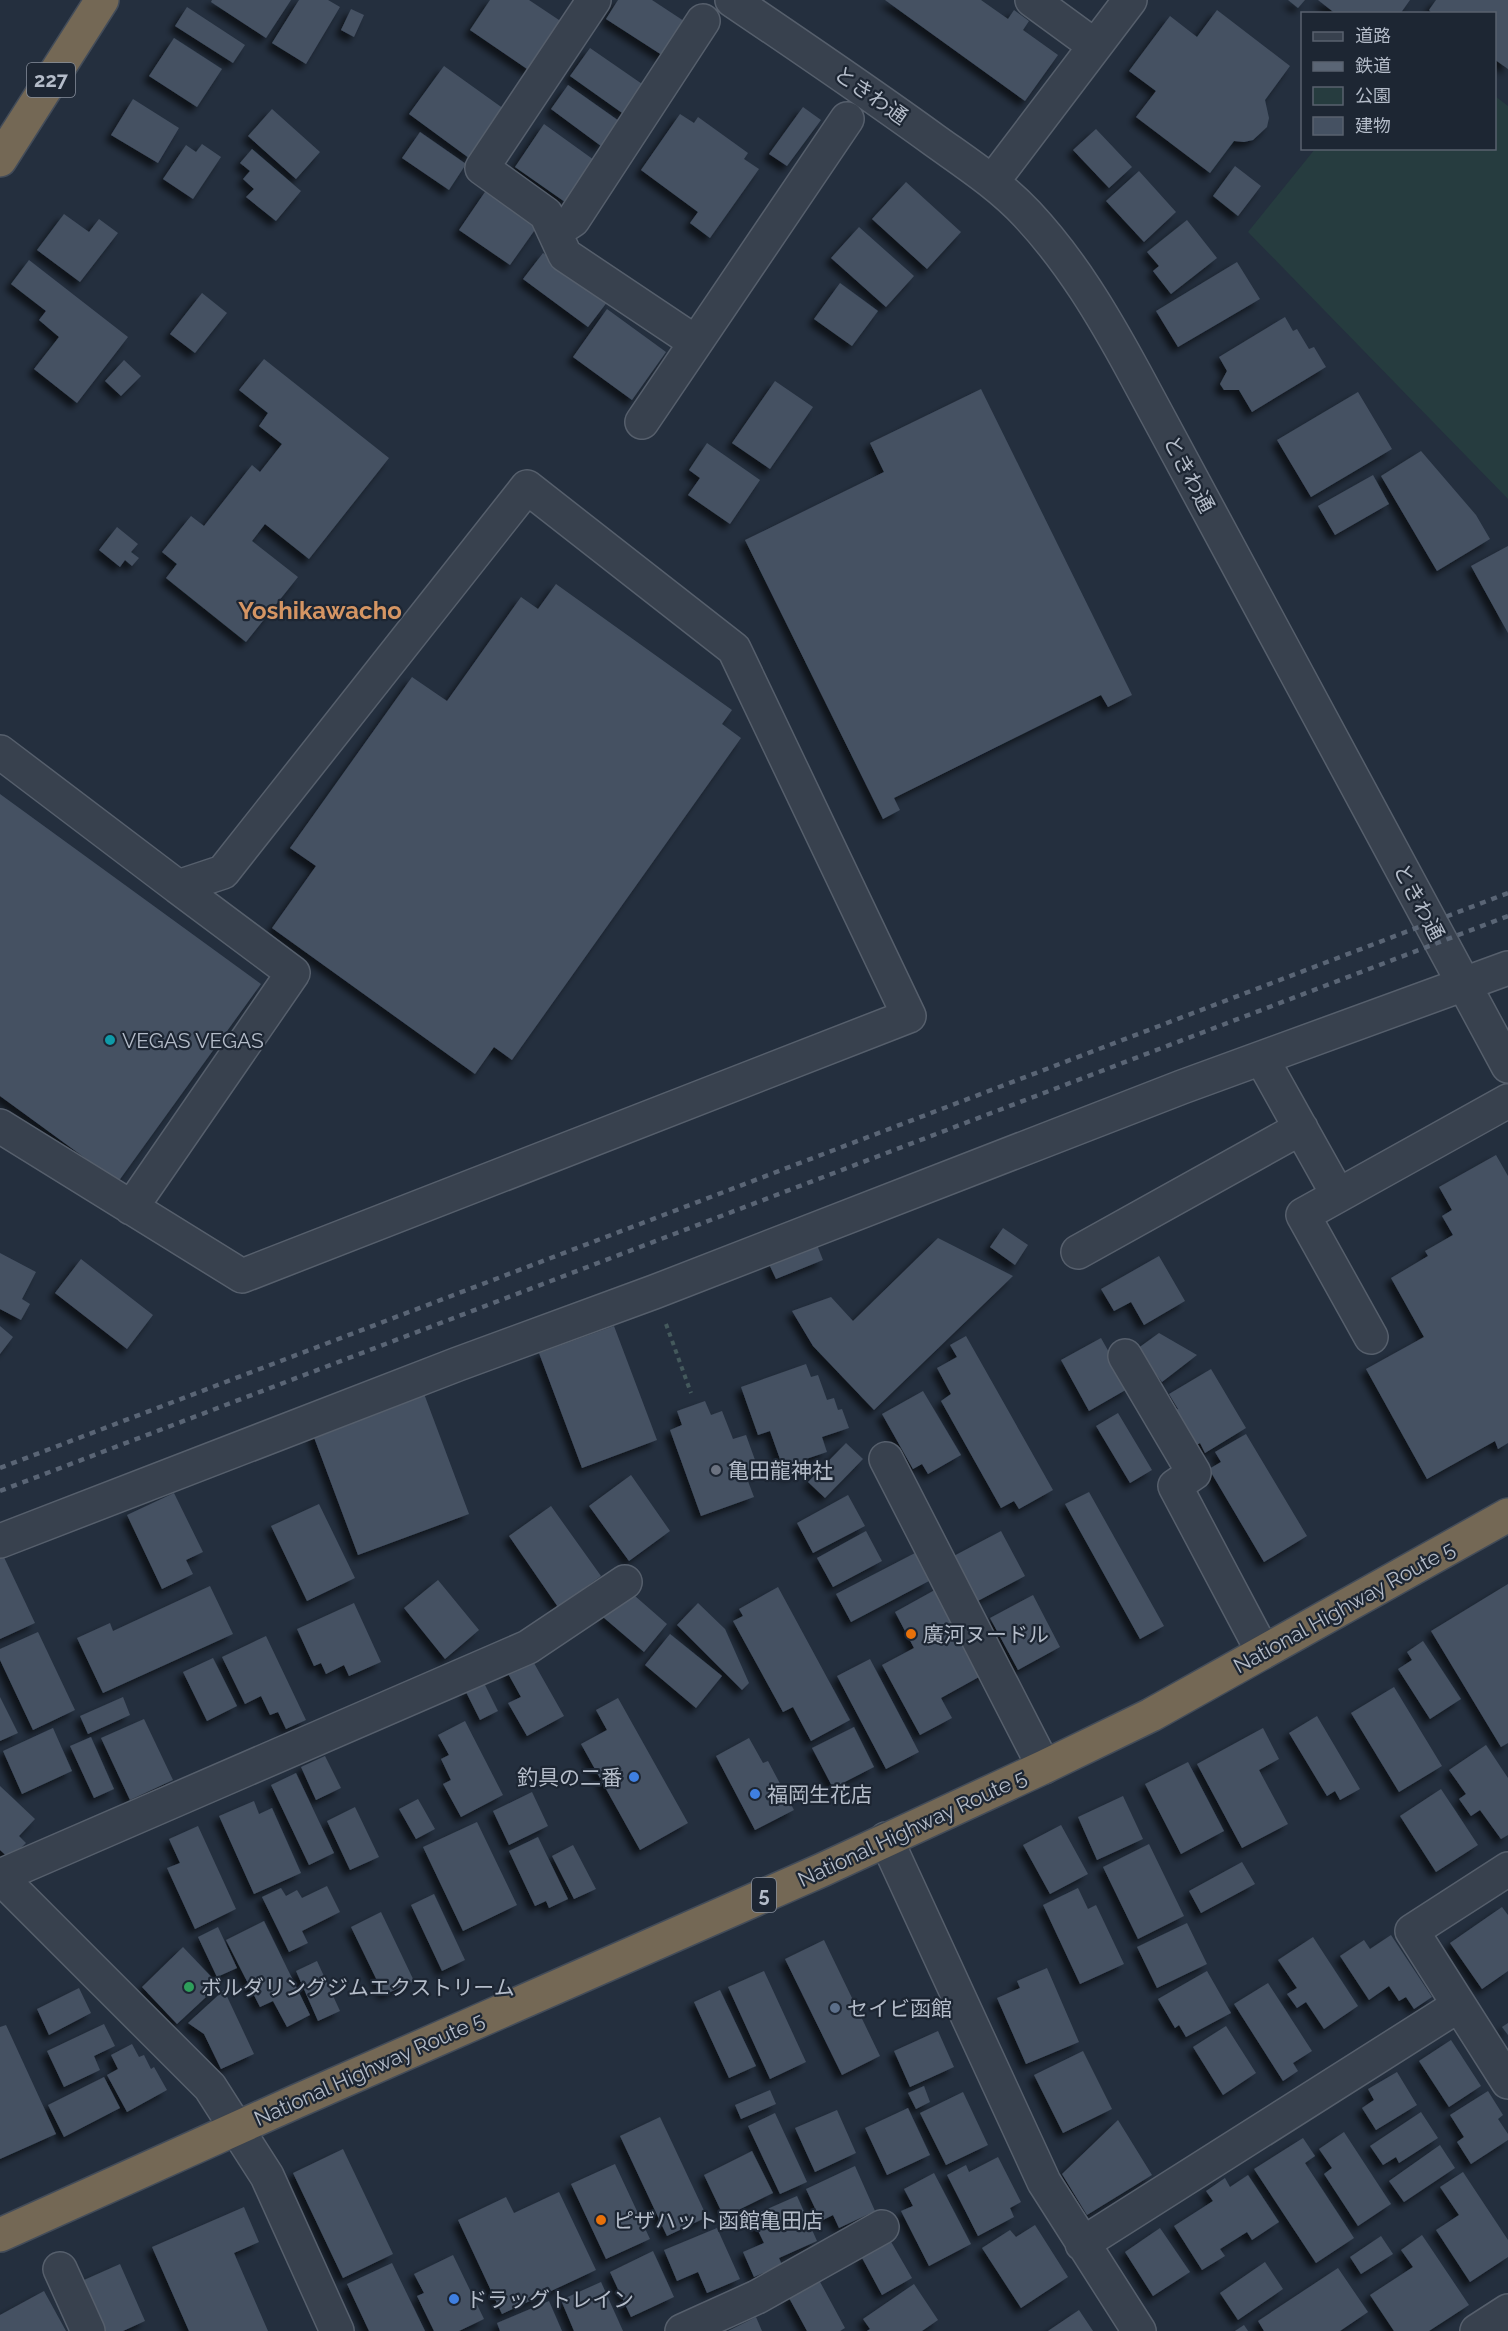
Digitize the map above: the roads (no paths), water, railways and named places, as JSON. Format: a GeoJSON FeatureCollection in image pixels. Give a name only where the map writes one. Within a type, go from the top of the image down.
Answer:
{"type":"FeatureCollection","features":[{"type":"Feature","properties":{"kind":"highway","name":"227"},"geometry":{"type":"LineString","coordinates":[[0,160],[102,0]]}},
{"type":"Feature","properties":{"kind":"highway","name":"National Highway Route 5"},"geometry":{"type":"LineString","coordinates":[[0,2235],[237,2127],[822,1870],[1044,1767],[1150,1715],[1508,1515]]}},
{"type":"Feature","properties":{"kind":"street"},"geometry":{"type":"LineString","coordinates":[[594,0],[482,168],[546,214],[565,255],[695,342]]}},
{"type":"Feature","properties":{"kind":"street","name":"ときわ通"},"geometry":{"type":"LineString","coordinates":[[732,0],[863,89],[992,183],[1025,212],[1055,245],[1080,278],[1102,314],[1508,1066]]}},
{"type":"Feature","properties":{"kind":"street"},"geometry":{"type":"LineString","coordinates":[[1032,0],[1095,46]]}},
{"type":"Feature","properties":{"kind":"street"},"geometry":{"type":"LineString","coordinates":[[992,183],[1130,0]]}},
{"type":"Feature","properties":{"kind":"street"},"geometry":{"type":"LineString","coordinates":[[555,232],[573,220],[703,21]]}},
{"type":"Feature","properties":{"kind":"street"},"geometry":{"type":"LineString","coordinates":[[642,422],[848,119]]}},
{"type":"Feature","properties":{"kind":"street"},"geometry":{"type":"LineString","coordinates":[[0,1126],[242,1276],[909,1016],[734,649],[527,487],[223,872],[178,888]]}},
{"type":"Feature","properties":{"kind":"street"},"geometry":{"type":"LineString","coordinates":[[0,752],[293,973],[131,1208]]}},
{"type":"Feature","properties":{"kind":"street"},"geometry":{"type":"LineString","coordinates":[[0,1541],[1182,1088],[1508,968]]}},
{"type":"Feature","properties":{"kind":"street"},"geometry":{"type":"LineString","coordinates":[[1262,1059],[1338,1195]]}},
{"type":"Feature","properties":{"kind":"street"},"geometry":{"type":"LineString","coordinates":[[1371,1337],[1303,1215],[1508,1101]]}},
{"type":"Feature","properties":{"kind":"street"},"geometry":{"type":"LineString","coordinates":[[1078,1252],[1301,1128]]}},
{"type":"Feature","properties":{"kind":"street"},"geometry":{"type":"LineString","coordinates":[[1125,1356],[1194,1473],[1175,1486],[1263,1652]]}},
{"type":"Feature","properties":{"kind":"street"},"geometry":{"type":"LineString","coordinates":[[886,1459],[1044,1767]]}},
{"type":"Feature","properties":{"kind":"street"},"geometry":{"type":"LineString","coordinates":[[337,2331],[267,2176],[210,2087],[0,1877],[528,1647],[625,1582]]}},
{"type":"Feature","properties":{"kind":"street"},"geometry":{"type":"LineString","coordinates":[[886,1839],[1044,2182],[1139,2331]]}},
{"type":"Feature","properties":{"kind":"street"},"geometry":{"type":"LineString","coordinates":[[1508,1869],[1412,1930],[1508,2082]]}},
{"type":"Feature","properties":{"kind":"street"},"geometry":{"type":"LineString","coordinates":[[1082,2244],[1459,2005]]}},
{"type":"Feature","properties":{"kind":"street"},"geometry":{"type":"LineString","coordinates":[[682,2331],[757,2296],[882,2226]]}},
{"type":"Feature","properties":{"kind":"street"},"geometry":{"type":"LineString","coordinates":[[60,2269],[88,2331]]}},
{"type":"Feature","properties":{"kind":"street"},"geometry":{"type":"LineString","coordinates":[[1477,2331],[1508,2311]]}},
{"type":"Feature","properties":{"kind":"railway"},"geometry":{"type":"LineString","coordinates":[[0,1468],[1508,893]]}},
{"type":"Feature","properties":{"kind":"railway"},"geometry":{"type":"LineString","coordinates":[[0,1491],[1508,916]]}},
{"type":"Feature","properties":{"kind":"place","name":"VEGAS VEGAS"},"geometry":{"type":"Point","coordinates":[110,1040]}},
{"type":"Feature","properties":{"kind":"place","name":"亀田龍神社"},"geometry":{"type":"Point","coordinates":[716,1470]}},
{"type":"Feature","properties":{"kind":"place","name":"廣河ヌードル"},"geometry":{"type":"Point","coordinates":[911,1634]}},
{"type":"Feature","properties":{"kind":"place","name":"釣具の二番"},"geometry":{"type":"Point","coordinates":[634,1777]}},
{"type":"Feature","properties":{"kind":"place","name":"福岡生花店"},"geometry":{"type":"Point","coordinates":[755,1794]}},
{"type":"Feature","properties":{"kind":"place","name":"ボルダリングジムエクストリーム"},"geometry":{"type":"Point","coordinates":[189,1987]}},
{"type":"Feature","properties":{"kind":"place","name":"セイビ函館"},"geometry":{"type":"Point","coordinates":[835,2008]}},
{"type":"Feature","properties":{"kind":"place","name":"ピザハット函館亀田店"},"geometry":{"type":"Point","coordinates":[601,2220]}},
{"type":"Feature","properties":{"kind":"place","name":"ドラッグトレイン"},"geometry":{"type":"Point","coordinates":[454,2299]}},
{"type":"Feature","properties":{"kind":"district","name":"Yoshikawacho"},"geometry":{"type":"Point","coordinates":[320,610]}}]}
